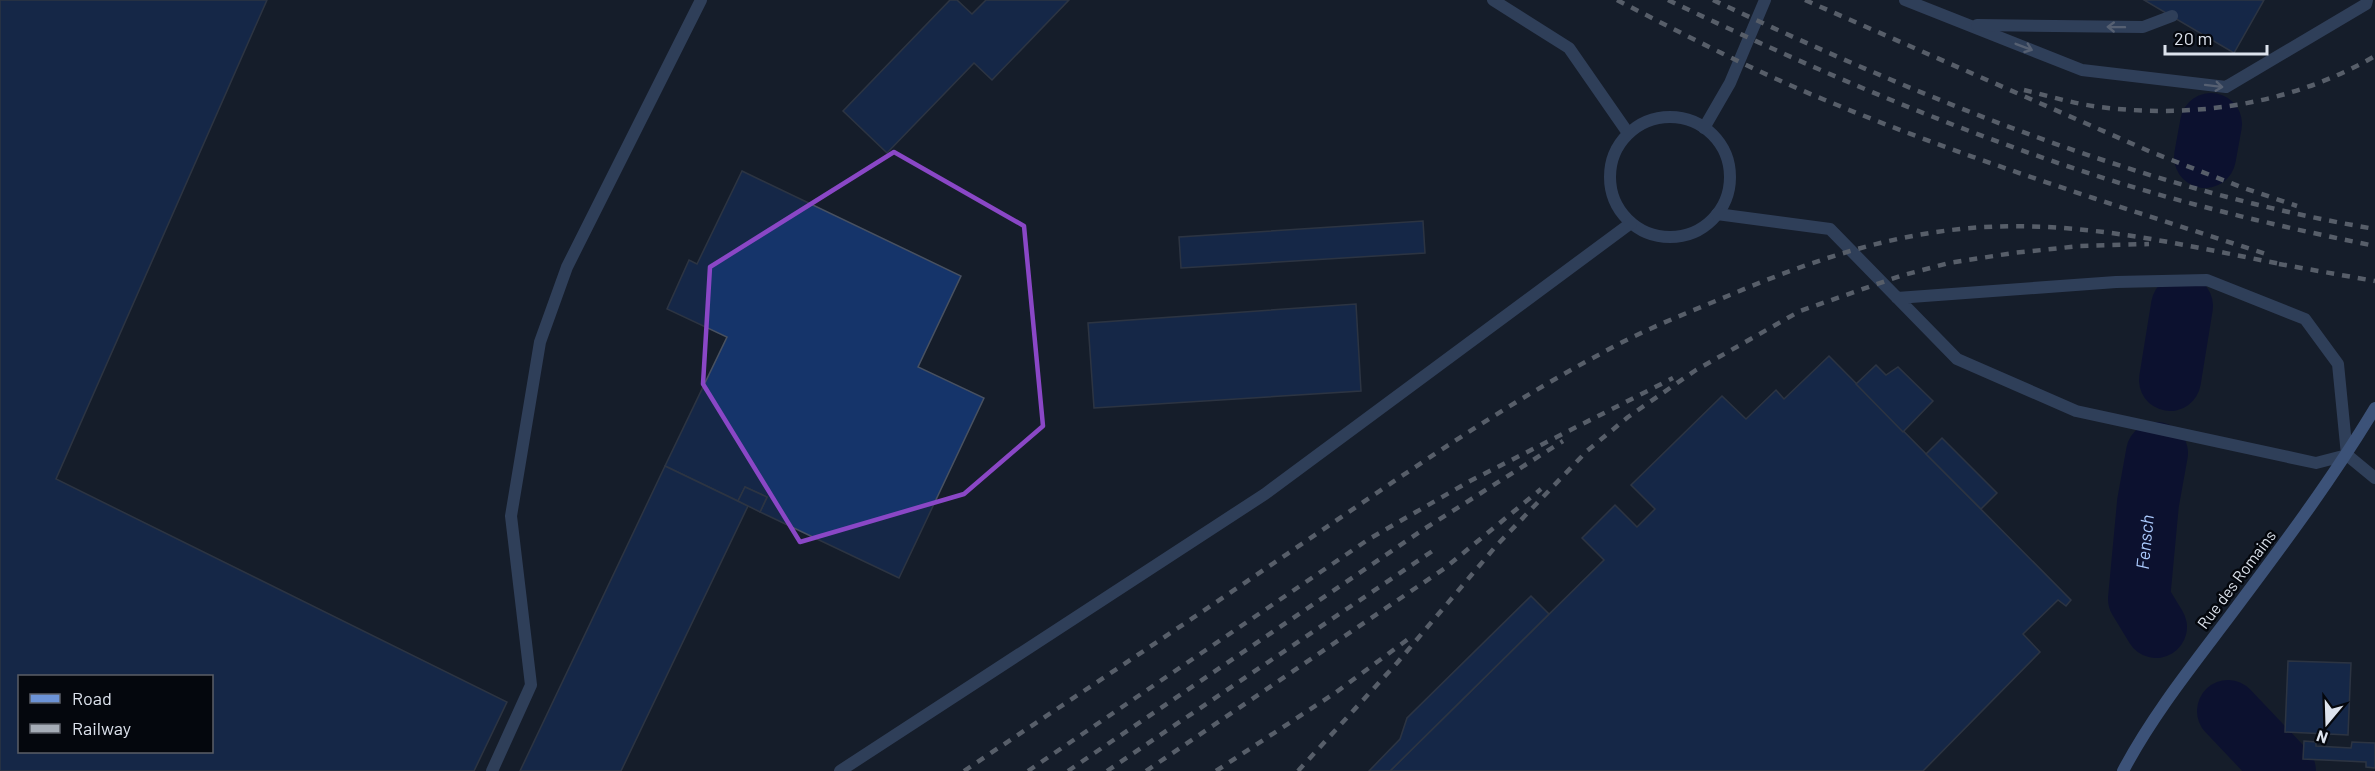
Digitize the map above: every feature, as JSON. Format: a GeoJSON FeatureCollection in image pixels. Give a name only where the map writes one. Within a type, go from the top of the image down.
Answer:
{"type":"FeatureCollection","features":[{"type":"Feature","properties":{"kind":"main road","name":"Rue des Romains"},"geometry":{"type":"LineString","coordinates":[[2123,771],[2134,750],[2197,659],[2346,455],[2375,408]]}},
{"type":"Feature","properties":{"kind":"lane"},"geometry":{"type":"LineString","coordinates":[[492,771],[531,685],[511,516],[540,342],[567,267],[701,0]]}},
{"type":"Feature","properties":{"kind":"lane"},"geometry":{"type":"LineString","coordinates":[[1493,0],[1569,48],[1628,133]]}},
{"type":"Feature","properties":{"kind":"lane"},"geometry":{"type":"LineString","coordinates":[[1704,128],[1730,83],[1765,0]]}},
{"type":"Feature","properties":{"kind":"lane"},"geometry":{"type":"LineString","coordinates":[[1905,0],[2082,70],[2226,87],[2366,4],[2367,0]]}},
{"type":"Feature","properties":{"kind":"lane"},"geometry":{"type":"LineString","coordinates":[[1970,25],[2143,27],[2172,16]]}},
{"type":"Feature","properties":{"kind":"lane"},"geometry":{"type":"LineString","coordinates":[[1665,117],[1686,119],[1704,128],[1718,142],[1727,159],[1730,178],[1726,197],[1717,214],[1703,227],[1686,235],[1666,237],[1647,233],[1631,223],[1618,208],[1611,190],[1610,170],[1616,150],[1628,133],[1645,122],[1665,117]]}},
{"type":"Feature","properties":{"kind":"lane"},"geometry":{"type":"LineString","coordinates":[[1717,214],[1830,229],[1957,359],[2076,411],[2316,463],[2346,455]]}},
{"type":"Feature","properties":{"kind":"lane"},"geometry":{"type":"LineString","coordinates":[[840,771],[1265,494],[1631,223]]}},
{"type":"Feature","properties":{"kind":"lane"},"geometry":{"type":"LineString","coordinates":[[1897,298],[2116,282],[2207,280],[2305,319],[2338,364],[2346,455],[2375,478]]}},
{"type":"Feature","properties":{"kind":"highlighted area"},"geometry":{"type":"Polygon","coordinates":[[[894,152],[1024,226],[1043,426],[964,494],[800,542],[703,384],[710,267],[894,152]]]}},
{"type":"Feature","properties":{"kind":"building"},"geometry":{"type":"Polygon","coordinates":[[[0,0],[267,0],[56,479],[507,702],[474,771],[0,771],[0,0]]]}},
{"type":"Feature","properties":{"kind":"building"},"geometry":{"type":"Polygon","coordinates":[[[950,0],[957,0],[972,14],[986,0],[1069,0],[992,80],[974,63],[887,153],[843,111],[950,0]]]}},
{"type":"Feature","properties":{"kind":"building"},"geometry":{"type":"Polygon","coordinates":[[[2144,0],[2264,0],[2234,53],[2144,0]]]}},
{"type":"Feature","properties":{"kind":"building"},"geometry":{"type":"Polygon","coordinates":[[[742,171],[961,276],[918,367],[984,398],[899,578],[760,512],[767,497],[745,487],[738,501],[665,466],[727,337],[667,309],[689,260],[697,264],[742,171]]]}},
{"type":"Feature","properties":{"kind":"building"},"geometry":{"type":"Polygon","coordinates":[[[1423,221],[1425,253],[1181,268],[1179,237],[1423,221]]]}},
{"type":"Feature","properties":{"kind":"building"},"geometry":{"type":"Polygon","coordinates":[[[1356,304],[1361,391],[1094,408],[1088,323],[1356,304]]]}},
{"type":"Feature","properties":{"kind":"building"},"geometry":{"type":"Polygon","coordinates":[[[1829,356],[2071,600],[2066,606],[2058,600],[2023,634],[2040,652],[1923,771],[1390,771],[1604,560],[1582,538],[1615,505],[1637,527],[1655,509],[1631,485],[1722,396],[1746,419],[1776,390],[1784,399],[1829,356]]]}},
{"type":"Feature","properties":{"kind":"building"},"geometry":{"type":"Polygon","coordinates":[[[1876,365],[1886,375],[1898,367],[1933,401],[1903,432],[1856,384],[1876,365]]]}},
{"type":"Feature","properties":{"kind":"building"},"geometry":{"type":"Polygon","coordinates":[[[1942,438],[1997,493],[1981,509],[1926,454],[1942,438]]]}},
{"type":"Feature","properties":{"kind":"building"},"geometry":{"type":"Polygon","coordinates":[[[665,466],[748,506],[621,771],[520,771],[665,466]]]}},
{"type":"Feature","properties":{"kind":"building"},"geometry":{"type":"Polygon","coordinates":[[[745,487],[767,497],[760,512],[738,501],[745,487]]]}},
{"type":"Feature","properties":{"kind":"building"},"geometry":{"type":"Polygon","coordinates":[[[1531,596],[1549,614],[1390,771],[1369,771],[1400,739],[1407,718],[1531,596]]]}},
{"type":"Feature","properties":{"kind":"building"},"geometry":{"type":"Polygon","coordinates":[[[2288,661],[2351,663],[2348,735],[2285,732],[2288,661]]]}},
{"type":"Feature","properties":{"kind":"building"},"geometry":{"type":"Polygon","coordinates":[[[2304,741],[2316,742],[2316,746],[2351,748],[2352,742],[2375,743],[2375,768],[2366,767],[2366,762],[2303,759],[2304,741]]]}},
{"type":"Feature","properties":{"kind":"waterway","name":"Fensch"},"geometry":{"type":"LineString","coordinates":[[2205,157],[2211,124]]}},
{"type":"Feature","properties":{"kind":"waterway","name":"Fensch"},"geometry":{"type":"LineString","coordinates":[[2170,380],[2182,306]]}},
{"type":"Feature","properties":{"kind":"waterway","name":"Fensch"},"geometry":{"type":"LineString","coordinates":[[2156,627],[2139,599],[2148,503],[2157,453]]}},
{"type":"Feature","properties":{"kind":"waterway","name":"Fensch"},"geometry":{"type":"LineString","coordinates":[[2228,711],[2285,771]]}},
{"type":"Feature","properties":{"kind":"railway"},"geometry":{"type":"LineString","coordinates":[[1617,0],[1772,77],[1879,122],[2044,182],[2266,254]]}},
{"type":"Feature","properties":{"kind":"railway"},"geometry":{"type":"LineString","coordinates":[[1668,0],[1766,46],[1915,110],[2067,166],[2220,211],[2375,246]]}},
{"type":"Feature","properties":{"kind":"railway"},"geometry":{"type":"LineString","coordinates":[[1713,0],[1873,72],[2036,137],[2120,166],[2204,191],[2289,212],[2375,229]]}},
{"type":"Feature","properties":{"kind":"railway"},"geometry":{"type":"LineString","coordinates":[[1805,0],[2151,152],[2297,206]]}},
{"type":"Feature","properties":{"kind":"railway"},"geometry":{"type":"LineString","coordinates":[[2024,90],[2100,107],[2171,111],[2207,109],[2242,104],[2310,86],[2375,56]]}},
{"type":"Feature","properties":{"kind":"railway"},"geometry":{"type":"LineString","coordinates":[[964,771],[1482,423],[1561,375],[1633,337],[1759,283],[1818,261],[1908,237],[1971,228],[2011,226],[2090,230],[2169,242],[2286,265]]}},
{"type":"Feature","properties":{"kind":"railway"},"geometry":{"type":"LineString","coordinates":[[1298,771],[1397,663],[1496,546],[1587,451],[1628,417],[1696,370],[1800,311],[1900,276],[1949,263],[2013,253],[2080,246],[2149,244]]}},
{"type":"Feature","properties":{"kind":"railway"},"geometry":{"type":"LineString","coordinates":[[2279,264],[2375,281]]}},
{"type":"Feature","properties":{"kind":"railway"},"geometry":{"type":"LineString","coordinates":[[1028,771],[1369,539],[1470,481],[1673,378]]}},
{"type":"Feature","properties":{"kind":"railway"},"geometry":{"type":"LineString","coordinates":[[1068,771],[1421,531],[1563,441]]}},
{"type":"Feature","properties":{"kind":"railway"},"geometry":{"type":"LineString","coordinates":[[1146,771],[1445,568],[1541,489]]}},
{"type":"Feature","properties":{"kind":"railway"},"geometry":{"type":"LineString","coordinates":[[1107,771],[1434,550]]}},
{"type":"Feature","properties":{"kind":"railway"},"geometry":{"type":"LineString","coordinates":[[1216,771],[1335,693],[1411,637]]}}]}
